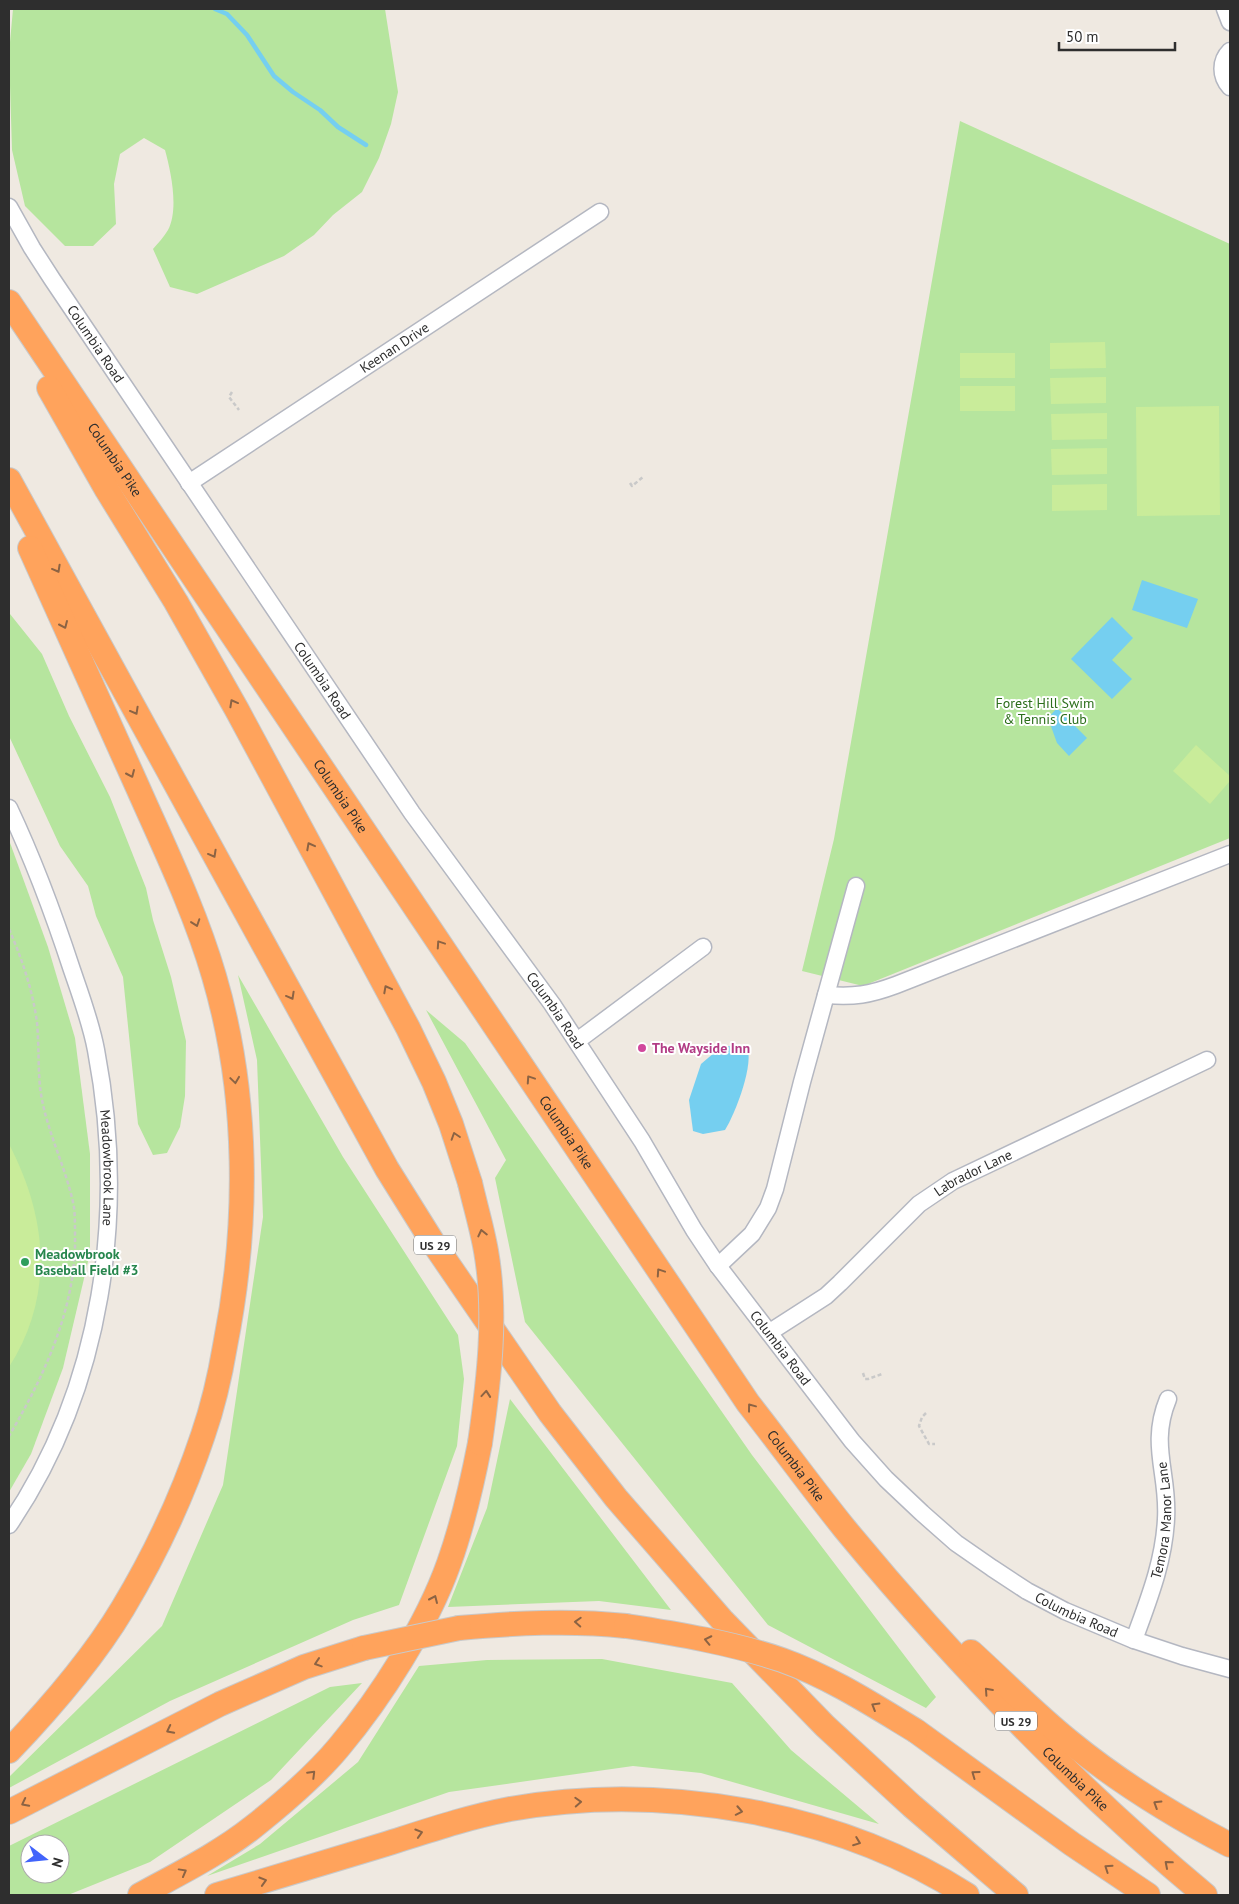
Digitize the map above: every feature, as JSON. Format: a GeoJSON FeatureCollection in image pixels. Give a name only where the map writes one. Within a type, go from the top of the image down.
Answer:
{"type":"FeatureCollection","features":[{"type":"Feature","properties":{"kind":"highway","name":"Columbia Pike"},"geometry":{"type":"LineString","coordinates":[[9,302],[748,1403],[845,1528],[929,1626],[1004,1709],[1105,1808],[1205,1895]]}},
{"type":"Feature","properties":{"kind":"highway"},"geometry":{"type":"LineString","coordinates":[[9,316],[107,490],[176,602],[237,710],[408,1028],[434,1082],[451,1124],[470,1183],[486,1252],[490,1294],[490,1347],[480,1442],[466,1510],[448,1565],[425,1619],[386,1684],[339,1748],[299,1787],[252,1828],[201,1862],[140,1895]]}},
{"type":"Feature","properties":{"kind":"highway","name":"US 29"},"geometry":{"type":"LineString","coordinates":[[9,480],[387,1169],[432,1241],[550,1413],[616,1498],[722,1620],[825,1726],[912,1806],[1016,1895]]}},
{"type":"Feature","properties":{"kind":"highway"},"geometry":{"type":"LineString","coordinates":[[9,501],[191,909],[214,976],[228,1034],[236,1088],[241,1141],[242,1203],[238,1267],[231,1320],[219,1380],[204,1434],[180,1496],[154,1553],[122,1610],[84,1666],[39,1720],[9,1751]]}},
{"type":"Feature","properties":{"kind":"highway"},"geometry":{"type":"LineString","coordinates":[[845,1528],[941,1624],[1069,1742],[1126,1784],[1230,1845]]}},
{"type":"Feature","properties":{"kind":"highway"},"geometry":{"type":"LineString","coordinates":[[9,1812],[220,1704],[304,1667],[364,1648],[458,1628],[565,1621],[626,1626],[673,1633],[724,1644],[782,1660],[814,1674],[862,1699],[916,1732],[1072,1844],[1148,1895]]}},
{"type":"Feature","properties":{"kind":"highway"},"geometry":{"type":"LineString","coordinates":[[217,1895],[447,1825],[511,1809],[624,1800],[674,1802],[719,1807],[790,1820],[896,1856],[947,1882],[967,1895]]}},
{"type":"Feature","properties":{"kind":"street"},"geometry":{"type":"LineString","coordinates":[[1225,9],[1230,22]]}},
{"type":"Feature","properties":{"kind":"street"},"geometry":{"type":"LineString","coordinates":[[1230,51],[1222,67],[1223,76],[1230,87]]}},
{"type":"Feature","properties":{"kind":"street","name":"Columbia Road"},"geometry":{"type":"LineString","coordinates":[[9,207],[32,248],[412,813],[577,1041],[642,1141],[694,1230],[718,1266],[852,1441],[886,1479],[922,1513],[956,1542],[1027,1591],[1064,1611],[1134,1640],[1230,1669]]}},
{"type":"Feature","properties":{"kind":"street","name":"Keenan Drive"},"geometry":{"type":"LineString","coordinates":[[189,483],[600,212]]}},
{"type":"Feature","properties":{"kind":"street","name":"Meadowbrook Lane"},"geometry":{"type":"LineString","coordinates":[[9,808],[54,915],[96,1048],[104,1095],[109,1152],[110,1206],[107,1249],[101,1287],[83,1368],[68,1411],[50,1453],[9,1525]]}},
{"type":"Feature","properties":{"kind":"street"},"geometry":{"type":"LineString","coordinates":[[826,994],[848,996],[869,994],[896,985],[1230,854]]}},
{"type":"Feature","properties":{"kind":"street"},"geometry":{"type":"LineString","coordinates":[[718,1266],[752,1234],[768,1208],[775,1189],[802,1082],[856,886]]}},
{"type":"Feature","properties":{"kind":"street"},"geometry":{"type":"LineString","coordinates":[[577,1041],[703,947]]}},
{"type":"Feature","properties":{"kind":"street","name":"Labrador Lane"},"geometry":{"type":"LineString","coordinates":[[770,1332],[826,1296],[919,1204],[953,1181],[1207,1060]]}},
{"type":"Feature","properties":{"kind":"street","name":"Temora Manor Lane"},"geometry":{"type":"LineString","coordinates":[[1134,1640],[1156,1579],[1163,1550],[1166,1489],[1159,1448],[1159,1430],[1168,1399]]}},
{"type":"Feature","properties":{"kind":"path"},"geometry":{"type":"LineString","coordinates":[[232,392],[229,397],[239,410]]}},
{"type":"Feature","properties":{"kind":"path"},"geometry":{"type":"LineString","coordinates":[[630,483],[632,486],[643,477]]}},
{"type":"Feature","properties":{"kind":"path"},"geometry":{"type":"LineString","coordinates":[[9,929],[31,991],[40,1053],[40,1087],[53,1144],[65,1173],[74,1209],[75,1246],[71,1288],[60,1327],[28,1405],[9,1436]]}},
{"type":"Feature","properties":{"kind":"path"},"geometry":{"type":"LineString","coordinates":[[862,1373],[865,1379],[868,1380],[882,1374]]}},
{"type":"Feature","properties":{"kind":"path"},"geometry":{"type":"LineString","coordinates":[[926,1413],[922,1417],[919,1426],[929,1444],[935,1444]]}},
{"type":"Feature","properties":{"kind":"green space"},"geometry":{"type":"Polygon","coordinates":[[[13,9],[385,9],[398,92],[391,124],[379,158],[362,192],[333,215],[314,235],[284,256],[197,294],[170,287],[153,249],[168,230],[173,212],[173,190],[165,150],[144,138],[120,154],[114,184],[116,224],[93,246],[65,246],[25,206],[12,150],[9,53],[13,9]]]}},
{"type":"Feature","properties":{"kind":"green space","name":"Forest Hill Swim & Tennis Club"},"geometry":{"type":"Polygon","coordinates":[[[960,121],[1230,244],[1230,838],[863,986],[802,971],[834,839],[960,121]]]}},
{"type":"Feature","properties":{"kind":"green space"},"geometry":{"type":"Polygon","coordinates":[[[1105,342],[1106,368],[1050,369],[1050,343],[1105,342]]]}},
{"type":"Feature","properties":{"kind":"green space"},"geometry":{"type":"Polygon","coordinates":[[[960,353],[1015,353],[1015,378],[960,378],[960,353]]]}},
{"type":"Feature","properties":{"kind":"green space"},"geometry":{"type":"Polygon","coordinates":[[[1106,377],[1106,403],[1051,404],[1050,378],[1106,377]]]}},
{"type":"Feature","properties":{"kind":"green space"},"geometry":{"type":"Polygon","coordinates":[[[960,386],[1015,386],[1015,411],[960,411],[960,386]]]}},
{"type":"Feature","properties":{"kind":"green space"},"geometry":{"type":"Polygon","coordinates":[[[1219,406],[1220,515],[1137,516],[1136,407],[1219,406]]]}},
{"type":"Feature","properties":{"kind":"green space"},"geometry":{"type":"Polygon","coordinates":[[[1107,413],[1107,439],[1052,440],[1051,414],[1107,413]]]}},
{"type":"Feature","properties":{"kind":"green space"},"geometry":{"type":"Polygon","coordinates":[[[1107,448],[1107,474],[1052,475],[1051,449],[1107,448]]]}},
{"type":"Feature","properties":{"kind":"green space"},"geometry":{"type":"Polygon","coordinates":[[[1107,484],[1107,510],[1052,511],[1052,485],[1107,484]]]}},
{"type":"Feature","properties":{"kind":"green space"},"geometry":{"type":"Polygon","coordinates":[[[9,609],[10,614],[42,654],[69,716],[110,797],[146,888],[153,920],[171,977],[186,1041],[185,1096],[180,1127],[167,1153],[153,1155],[138,1124],[123,977],[96,916],[88,886],[60,846],[9,736],[9,609]]]}},
{"type":"Feature","properties":{"kind":"green space"},"geometry":{"type":"Polygon","coordinates":[[[1196,745],[1230,776],[1230,781],[1210,804],[1173,771],[1196,745]]]}},
{"type":"Feature","properties":{"kind":"green space"},"geometry":{"type":"Polygon","coordinates":[[[9,840],[48,947],[75,1038],[90,1154],[90,1253],[63,1368],[31,1454],[9,1492],[9,840]]]}},
{"type":"Feature","properties":{"kind":"green space"},"geometry":{"type":"Polygon","coordinates":[[[238,975],[343,1157],[458,1335],[464,1379],[457,1446],[399,1605],[353,1620],[170,1701],[9,1788],[9,1777],[162,1626],[223,1485],[263,1217],[257,1060],[238,975]]]}},
{"type":"Feature","properties":{"kind":"green space"},"geometry":{"type":"Polygon","coordinates":[[[426,1010],[465,1043],[752,1455],[936,1697],[926,1708],[768,1625],[525,1322],[495,1178],[506,1160],[426,1010]]]}},
{"type":"Feature","properties":{"kind":"green space","name":"Meadowbrook Baseball Field #3"},"geometry":{"type":"Polygon","coordinates":[[[9,1144],[32,1200],[38,1228],[40,1256],[39,1284],[34,1312],[24,1340],[9,1367],[9,1144]]]}},
{"type":"Feature","properties":{"kind":"green space"},"geometry":{"type":"Polygon","coordinates":[[[510,1399],[671,1610],[599,1601],[448,1607],[487,1508],[510,1399]]]}},
{"type":"Feature","properties":{"kind":"green space"},"geometry":{"type":"Polygon","coordinates":[[[602,1659],[732,1683],[791,1750],[879,1824],[701,1773],[633,1766],[449,1792],[207,1876],[260,1844],[358,1762],[419,1666],[487,1660],[602,1659]]]}},
{"type":"Feature","properties":{"kind":"green space"},"geometry":{"type":"Polygon","coordinates":[[[362,1683],[271,1780],[150,1862],[68,1895],[9,1895],[9,1846],[20,1841],[20,1884],[70,1884],[70,1834],[33,1834],[330,1687],[362,1683]]]}},
{"type":"Feature","properties":{"kind":"water"},"geometry":{"type":"Polygon","coordinates":[[[1142,580],[1198,599],[1187,628],[1132,610],[1142,580]]]}},
{"type":"Feature","properties":{"kind":"water"},"geometry":{"type":"Polygon","coordinates":[[[1112,617],[1133,638],[1112,660],[1132,679],[1112,699],[1071,659],[1112,617]]]}},
{"type":"Feature","properties":{"kind":"water"},"geometry":{"type":"Polygon","coordinates":[[[1057,708],[1087,738],[1069,756],[1057,743],[1048,718],[1057,708]]]}},
{"type":"Feature","properties":{"kind":"water"},"geometry":{"type":"Polygon","coordinates":[[[746,1045],[748,1063],[739,1100],[725,1130],[703,1134],[693,1131],[689,1100],[701,1064],[721,1047],[746,1045]]]}},
{"type":"Feature","properties":{"kind":"waterway"},"geometry":{"type":"LineString","coordinates":[[215,9],[227,14],[247,35],[274,76],[293,92],[320,110],[338,127],[366,145]]}},
{"type":"Feature","properties":{"kind":"place","name":"The Wayside Inn"},"geometry":{"type":"Point","coordinates":[642,1048]}},
{"type":"Feature","properties":{"kind":"place","name":"Meadowbrook Baseball Field #3"},"geometry":{"type":"Point","coordinates":[25,1262]}}]}
